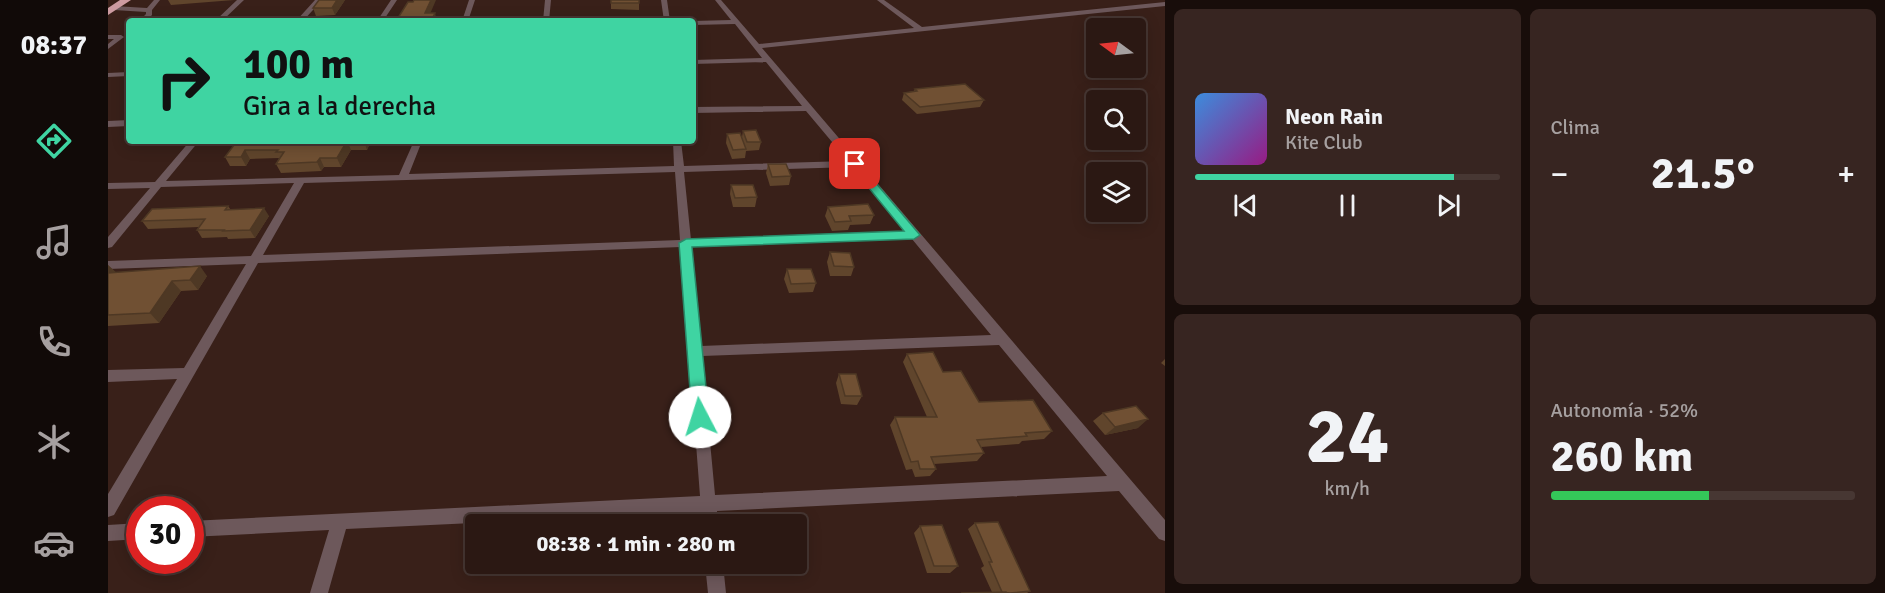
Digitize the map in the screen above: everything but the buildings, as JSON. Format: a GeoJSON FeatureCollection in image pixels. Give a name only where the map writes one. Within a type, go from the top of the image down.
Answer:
{"type":"FeatureCollection","features":[{"type":"Feature","properties":{"kind":"street"},"geometry":{"type":"LineString","coordinates":[[146,18],[157,0]]}},
{"type":"Feature","properties":{"kind":"street"},"geometry":{"type":"LineString","coordinates":[[221,18],[241,0]]}},
{"type":"Feature","properties":{"kind":"street"},"geometry":{"type":"LineString","coordinates":[[302,18],[319,0]]}},
{"type":"Feature","properties":{"kind":"street"},"geometry":{"type":"LineString","coordinates":[[382,18],[394,0]]}},
{"type":"Feature","properties":{"kind":"street"},"geometry":{"type":"LineString","coordinates":[[466,18],[472,0]]}},
{"type":"Feature","properties":{"kind":"street"},"geometry":{"type":"LineString","coordinates":[[546,18],[548,0]]}},
{"type":"Feature","properties":{"kind":"street"},"geometry":{"type":"LineString","coordinates":[[664,0],[667,18]]}},
{"type":"Feature","properties":{"kind":"street"},"geometry":{"type":"LineString","coordinates":[[718,0],[1165,533]]}},
{"type":"Feature","properties":{"kind":"street"},"geometry":{"type":"LineString","coordinates":[[880,0],[920,29]]}},
{"type":"Feature","properties":{"kind":"street"},"geometry":{"type":"LineString","coordinates":[[1124,0],[1138,7]]}},
{"type":"Feature","properties":{"kind":"street"},"geometry":{"type":"LineString","coordinates":[[756,46],[1165,4]]}},
{"type":"Feature","properties":{"kind":"street"},"geometry":{"type":"LineString","coordinates":[[115,7],[149,10]]}},
{"type":"Feature","properties":{"kind":"street"},"geometry":{"type":"LineString","coordinates":[[696,23],[736,22]]}},
{"type":"Feature","properties":{"kind":"street"},"geometry":{"type":"LineString","coordinates":[[108,37],[125,37]]}},
{"type":"Feature","properties":{"kind":"street"},"geometry":{"type":"LineString","coordinates":[[108,47],[125,37]]}},
{"type":"Feature","properties":{"kind":"street"},"geometry":{"type":"LineString","coordinates":[[696,62],[768,60]]}},
{"type":"Feature","properties":{"kind":"street"},"geometry":{"type":"LineString","coordinates":[[108,75],[126,74]]}},
{"type":"Feature","properties":{"kind":"street"},"geometry":{"type":"LineString","coordinates":[[696,110],[807,108]]}},
{"type":"Feature","properties":{"kind":"street"},"geometry":{"type":"LineString","coordinates":[[108,124],[126,123]]}},
{"type":"Feature","properties":{"kind":"street"},"geometry":{"type":"LineString","coordinates":[[108,243],[192,144]]}},
{"type":"Feature","properties":{"kind":"street"},"geometry":{"type":"LineString","coordinates":[[403,177],[417,144]]}},
{"type":"Feature","properties":{"kind":"street"},"geometry":{"type":"LineString","coordinates":[[677,144],[709,514]]}},
{"type":"Feature","properties":{"kind":"street"},"geometry":{"type":"LineString","coordinates":[[108,186],[855,164]]}},
{"type":"Feature","properties":{"kind":"street"},"geometry":{"type":"LineString","coordinates":[[108,509],[301,180]]}},
{"type":"Feature","properties":{"kind":"street"},"geometry":{"type":"LineString","coordinates":[[108,265],[914,235]]}},
{"type":"Feature","properties":{"kind":"street"},"geometry":{"type":"LineString","coordinates":[[695,351],[1001,340]]}},
{"type":"Feature","properties":{"kind":"street"},"geometry":{"type":"LineString","coordinates":[[108,376],[188,373]]}},
{"type":"Feature","properties":{"kind":"street"},"geometry":{"type":"LineString","coordinates":[[204,528],[1121,483]]}},
{"type":"Feature","properties":{"kind":"street"},"geometry":{"type":"LineString","coordinates":[[319,593],[340,522]]}},
{"type":"Feature","properties":{"kind":"street"},"geometry":{"type":"LineString","coordinates":[[108,533],[126,532]]}},
{"type":"Feature","properties":{"kind":"street"},"geometry":{"type":"LineString","coordinates":[[715,574],[717,593]]}},
{"type":"Feature","properties":{"kind":"route"},"geometry":{"type":"LineString","coordinates":[[700,417],[686,243],[914,235],[855,164]]}}]}
